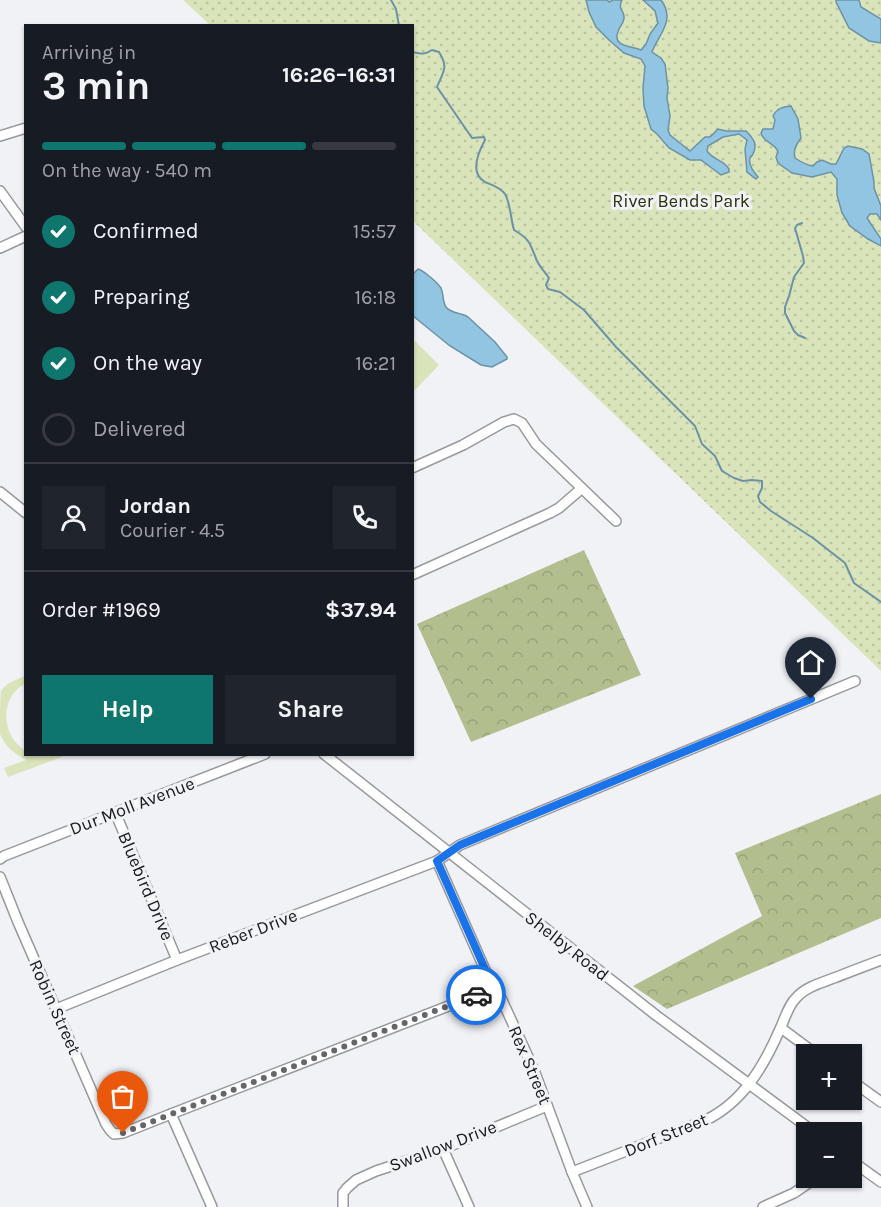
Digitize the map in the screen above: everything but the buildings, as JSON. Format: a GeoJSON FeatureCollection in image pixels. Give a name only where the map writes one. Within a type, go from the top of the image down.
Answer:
{"type":"FeatureCollection","features":[{"type":"Feature","properties":{"kind":"street"},"geometry":{"type":"LineString","coordinates":[[0,136],[24,129]]}},
{"type":"Feature","properties":{"kind":"street"},"geometry":{"type":"LineString","coordinates":[[0,191],[24,223]]}},
{"type":"Feature","properties":{"kind":"street"},"geometry":{"type":"LineString","coordinates":[[0,248],[24,237]]}},
{"type":"Feature","properties":{"kind":"street"},"geometry":{"type":"LineString","coordinates":[[414,467],[514,419],[522,423],[536,444],[616,521]]}},
{"type":"Feature","properties":{"kind":"street"},"geometry":{"type":"LineString","coordinates":[[414,573],[525,526],[559,508],[581,489]]}},
{"type":"Feature","properties":{"kind":"street"},"geometry":{"type":"LineString","coordinates":[[0,492],[24,511]]}},
{"type":"Feature","properties":{"kind":"street","name":"Reber Drive"},"geometry":{"type":"LineString","coordinates":[[56,1009],[177,960],[437,861],[460,845],[855,681]]}},
{"type":"Feature","properties":{"kind":"street","name":"Dur Moll Avenue"},"geometry":{"type":"LineString","coordinates":[[0,859],[260,756]]}},
{"type":"Feature","properties":{"kind":"street","name":"Shelby Road"},"geometry":{"type":"LineString","coordinates":[[327,756],[657,1016],[800,1122]]}},
{"type":"Feature","properties":{"kind":"street","name":"Bluebird Drive"},"geometry":{"type":"LineString","coordinates":[[115,812],[177,960]]}},
{"type":"Feature","properties":{"kind":"street","name":"Rex Street"},"geometry":{"type":"LineString","coordinates":[[437,861],[493,987],[502,1000],[534,1070],[587,1207]]}},
{"type":"Feature","properties":{"kind":"street","name":"Robin Street"},"geometry":{"type":"LineString","coordinates":[[0,877],[110,1130],[114,1134],[123,1133],[171,1114]]}},
{"type":"Feature","properties":{"kind":"street","name":"Dorf Street"},"geometry":{"type":"LineString","coordinates":[[572,1172],[713,1117],[735,1101],[749,1084],[765,1060],[791,1005],[799,994],[816,985],[881,960]]}},
{"type":"Feature","properties":{"kind":"street"},"geometry":{"type":"LineString","coordinates":[[212,1207],[171,1114],[493,987]]}},
{"type":"Feature","properties":{"kind":"street"},"geometry":{"type":"LineString","coordinates":[[781,1028],[803,1044]]}},
{"type":"Feature","properties":{"kind":"street"},"geometry":{"type":"LineString","coordinates":[[862,1088],[881,1102]]}},
{"type":"Feature","properties":{"kind":"street","name":"Swallow Drive"},"geometry":{"type":"LineString","coordinates":[[343,1207],[343,1193],[356,1180],[443,1149],[547,1106]]}},
{"type":"Feature","properties":{"kind":"street"},"geometry":{"type":"LineString","coordinates":[[443,1149],[469,1207]]}},
{"type":"Feature","properties":{"kind":"street"},"geometry":{"type":"LineString","coordinates":[[862,1168],[881,1182]]}},
{"type":"Feature","properties":{"kind":"street"},"geometry":{"type":"LineString","coordinates":[[763,1207],[801,1188]]}},
{"type":"Feature","properties":{"kind":"green space","name":"River Bends Park"},"geometry":{"type":"Polygon","coordinates":[[[183,0],[881,0],[881,671],[414,222],[414,24],[209,24],[183,0]]]}},
{"type":"Feature","properties":{"kind":"green space"},"geometry":{"type":"Polygon","coordinates":[[[414,340],[439,365],[414,391],[414,340]]]}},
{"type":"Feature","properties":{"kind":"green space"},"geometry":{"type":"Polygon","coordinates":[[[584,550],[641,675],[471,742],[417,624],[584,550]]]}},
{"type":"Feature","properties":{"kind":"green space"},"geometry":{"type":"Polygon","coordinates":[[[24,676],[24,685],[11,697],[7,706],[7,726],[11,735],[24,749],[24,756],[64,756],[8,777],[4,768],[26,760],[11,750],[0,734],[1,691],[24,676]]]}},
{"type":"Feature","properties":{"kind":"green space"},"geometry":{"type":"Polygon","coordinates":[[[881,794],[881,918],[667,1009],[633,986],[762,916],[735,853],[881,794]]]}},
{"type":"Feature","properties":{"kind":"water"},"geometry":{"type":"Polygon","coordinates":[[[586,0],[607,0],[609,2],[622,0],[620,6],[624,18],[618,32],[618,41],[641,50],[658,23],[655,11],[643,0],[661,0],[665,7],[667,20],[652,52],[665,64],[670,135],[690,151],[718,129],[746,131],[755,144],[750,163],[758,177],[756,179],[747,172],[745,149],[747,140],[739,134],[723,137],[708,146],[709,154],[729,169],[729,172],[721,175],[701,160],[690,160],[669,148],[651,129],[644,106],[645,66],[641,59],[624,53],[596,27],[586,0]]]}},
{"type":"Feature","properties":{"kind":"water"},"geometry":{"type":"Polygon","coordinates":[[[836,0],[859,0],[861,7],[881,19],[881,43],[869,41],[849,28],[836,0]]]}},
{"type":"Feature","properties":{"kind":"water"},"geometry":{"type":"Polygon","coordinates":[[[791,106],[798,119],[801,138],[794,152],[795,158],[799,161],[813,166],[822,160],[836,164],[844,148],[848,146],[862,149],[869,154],[874,188],[881,206],[881,220],[877,214],[870,214],[867,218],[881,239],[881,246],[850,226],[842,213],[837,195],[837,179],[831,172],[812,177],[792,173],[778,163],[777,149],[764,139],[761,133],[763,129],[773,129],[775,120],[773,116],[776,111],[791,106]]]}},
{"type":"Feature","properties":{"kind":"water"},"geometry":{"type":"Polygon","coordinates":[[[418,269],[437,283],[441,288],[446,307],[468,317],[495,342],[507,359],[492,367],[481,365],[450,346],[414,317],[414,273],[418,269]]]}},
{"type":"Feature","properties":{"kind":"waterway"},"geometry":{"type":"LineString","coordinates":[[391,0],[396,9],[399,24]]}},
{"type":"Feature","properties":{"kind":"waterway"},"geometry":{"type":"LineString","coordinates":[[414,52],[422,54],[432,50],[439,52],[442,57],[443,74],[437,87],[472,138],[484,137],[477,162],[477,173],[485,182],[505,194],[514,230],[529,243],[538,263],[549,278],[546,285],[548,289],[560,292],[584,310],[616,347],[695,426],[702,444],[715,456],[722,471],[743,481],[762,481],[762,488],[758,496],[760,502],[845,563],[854,583],[881,602]]}},
{"type":"Feature","properties":{"kind":"waterway"},"geometry":{"type":"LineString","coordinates":[[802,223],[795,228],[804,263],[794,277],[785,313],[794,331],[805,338]]}},
{"type":"Feature","properties":{"kind":"way so far"},"geometry":{"type":"LineString","coordinates":[[123,1133],[476,995]]}},
{"type":"Feature","properties":{"kind":"route"},"geometry":{"type":"LineString","coordinates":[[476,995],[493,987],[437,861],[460,845],[811,699]]}}]}
